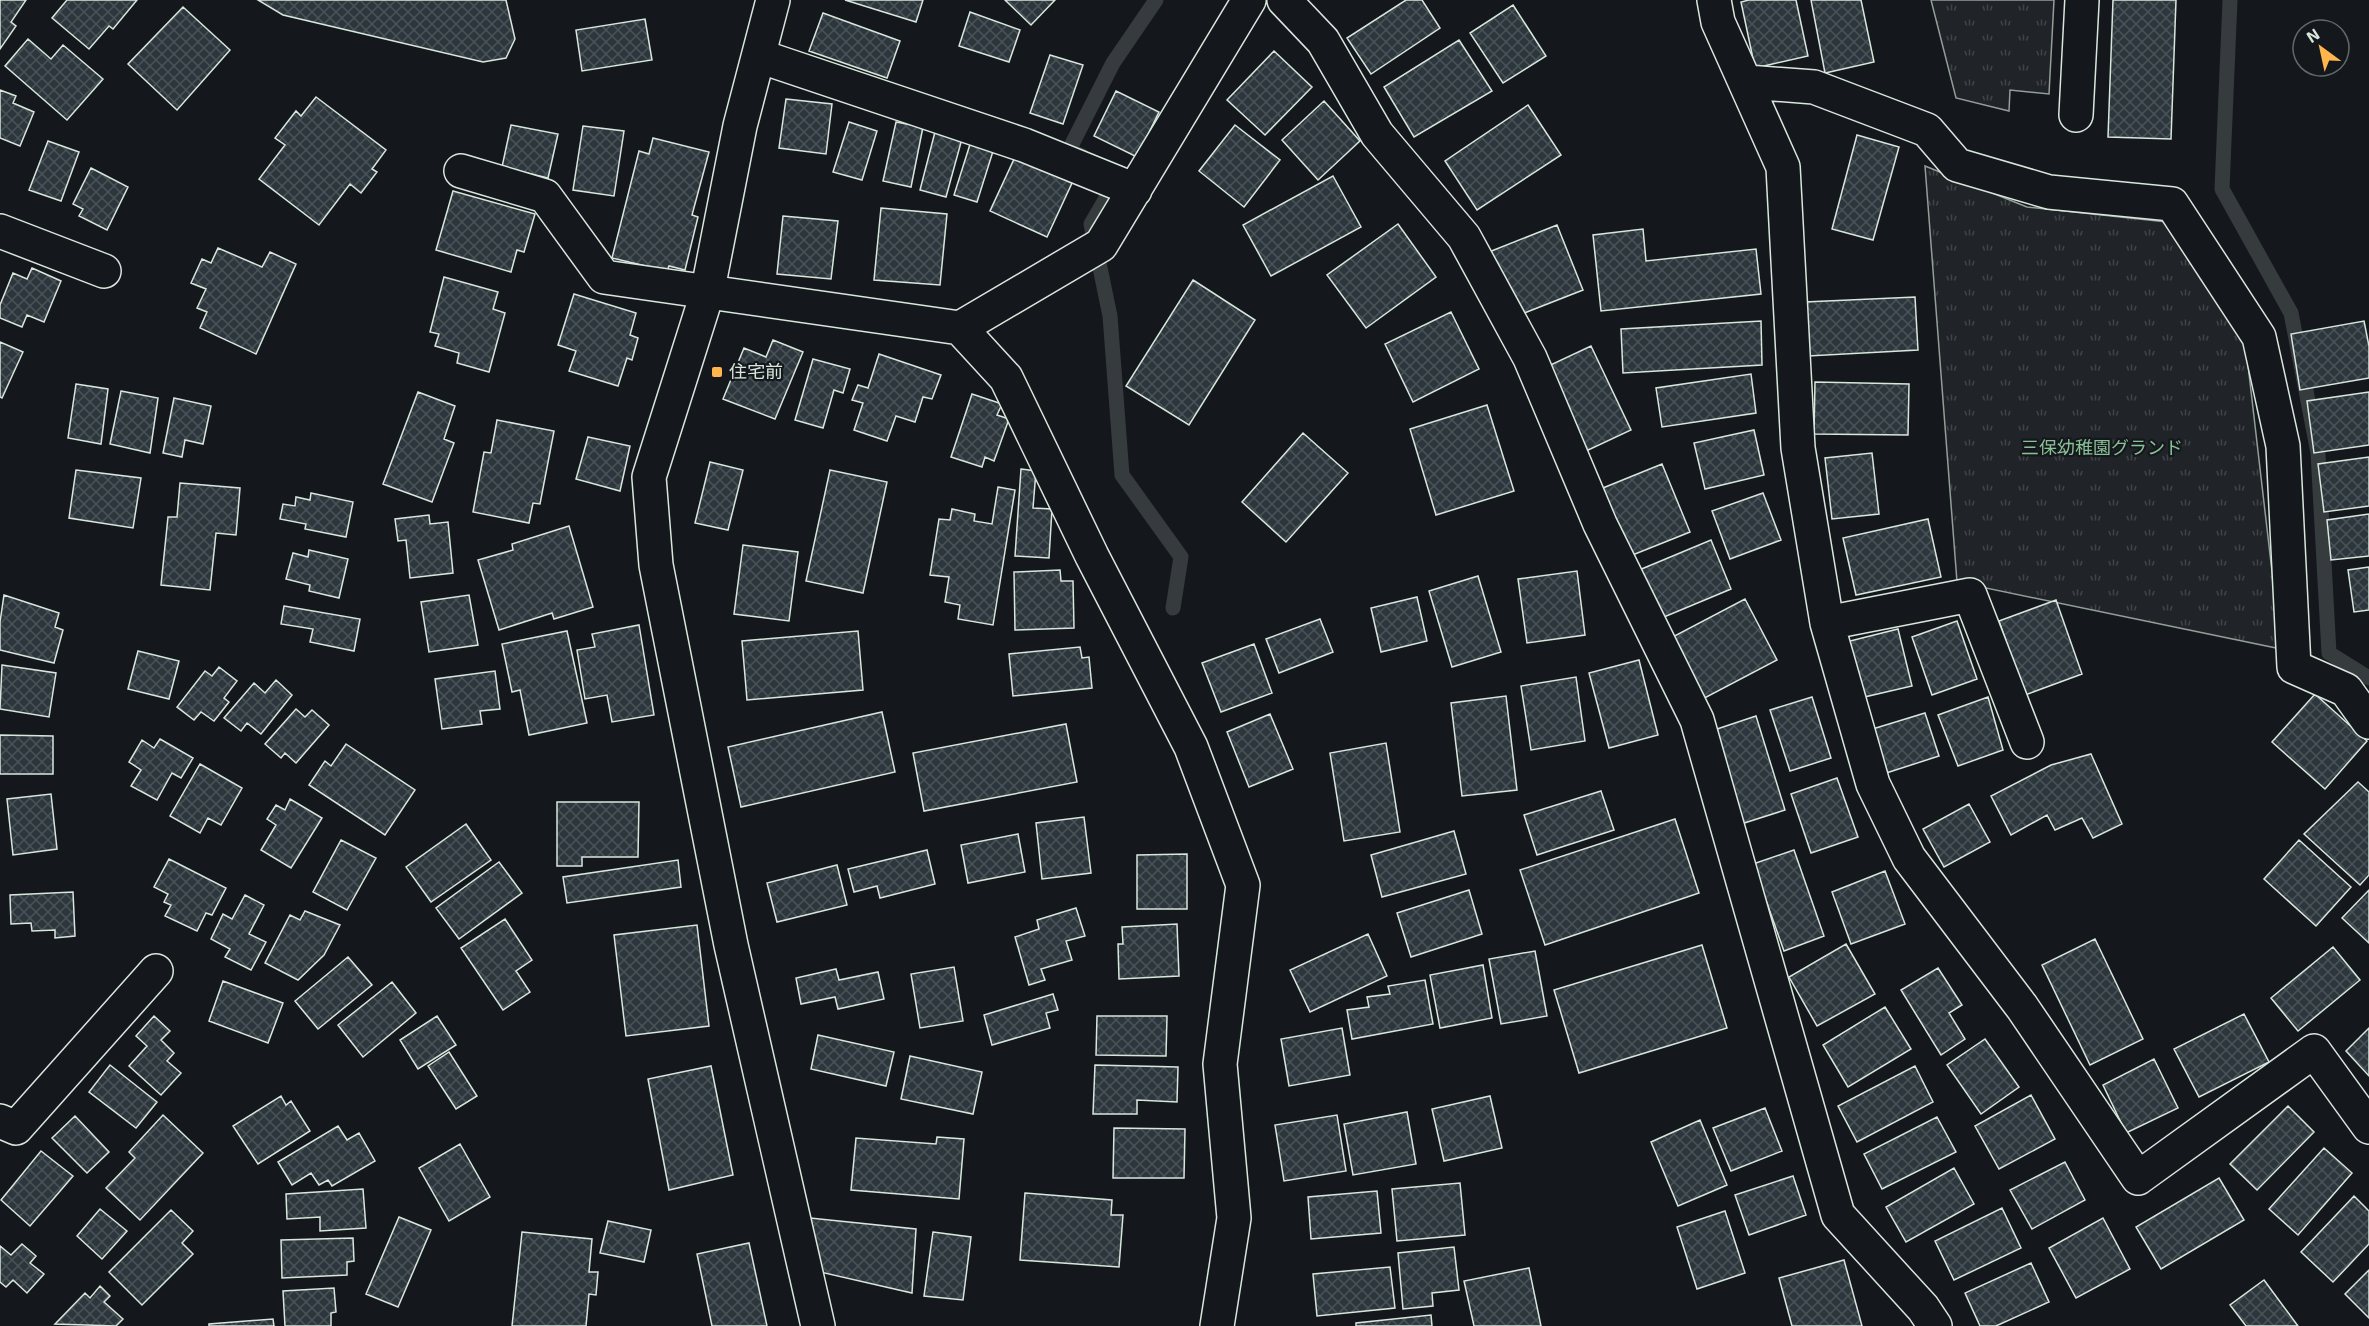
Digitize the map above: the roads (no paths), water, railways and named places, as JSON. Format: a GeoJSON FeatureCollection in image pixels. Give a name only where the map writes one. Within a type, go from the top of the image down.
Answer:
{"type":"FeatureCollection","features":[{"type":"Feature","properties":{"kind":"street"},"geometry":{"type":"LineString","coordinates":[[773,0],[740,126],[707,294],[649,477],[656,565],[730,945],[818,1326]]}},
{"type":"Feature","properties":{"kind":"street"},"geometry":{"type":"LineString","coordinates":[[461,171],[545,196],[604,277],[707,294],[960,328],[1101,245],[1249,0]]}},
{"type":"Feature","properties":{"kind":"street"},"geometry":{"type":"LineString","coordinates":[[1284,0],[1323,41],[1377,134],[1464,237],[1530,358],[1600,524],[1697,720],[1838,1215],[1923,1308],[1935,1326]]}},
{"type":"Feature","properties":{"kind":"street"},"geometry":{"type":"LineString","coordinates":[[1714,0],[1718,22],[1747,82],[1783,167],[1798,448],[1827,623],[1873,784],[1909,858],[2022,1007],[2138,1178],[2314,1051],[2369,1127]]}},
{"type":"Feature","properties":{"kind":"street"},"geometry":{"type":"LineString","coordinates":[[2076,115],[2082,0]]}},
{"type":"Feature","properties":{"kind":"street"},"geometry":{"type":"LineString","coordinates":[[759,56],[1024,145],[1135,189]]}},
{"type":"Feature","properties":{"kind":"street"},"geometry":{"type":"LineString","coordinates":[[1747,82],[1814,87],[1927,130],[1958,165],[2049,192],[2172,204],[2259,338],[2283,446],[2295,667],[2346,690],[2369,722]]}},
{"type":"Feature","properties":{"kind":"street"},"geometry":{"type":"LineString","coordinates":[[0,231],[104,271]]}},
{"type":"Feature","properties":{"kind":"street"},"geometry":{"type":"LineString","coordinates":[[960,328],[1006,378],[1092,556],[1191,747],[1243,885],[1220,1064],[1234,1218],[1217,1326]]}},
{"type":"Feature","properties":{"kind":"street"},"geometry":{"type":"LineString","coordinates":[[1827,623],[1970,595],[2027,742]]}},
{"type":"Feature","properties":{"kind":"street"},"geometry":{"type":"LineString","coordinates":[[0,1121],[16,1128],[156,971]]}},
{"type":"Feature","properties":{"kind":"waterway"},"geometry":{"type":"LineString","coordinates":[[1082,156],[1069,150],[1113,63],[1156,0]]}},
{"type":"Feature","properties":{"kind":"waterway"},"geometry":{"type":"LineString","coordinates":[[2230,0],[2222,189],[2291,313],[2318,453],[2329,653],[2369,678]]}},
{"type":"Feature","properties":{"kind":"waterway"},"geometry":{"type":"LineString","coordinates":[[1116,181],[1091,224],[1110,316],[1122,475],[1181,557],[1173,608]]}},
{"type":"Feature","properties":{"kind":"place","name":"住宅前"},"geometry":{"type":"Point","coordinates":[717,372]}},
{"type":"Feature","properties":{"kind":"park label","name":"三保幼稚園グランド"},"geometry":{"type":"Point","coordinates":[2102,448]}}]}
